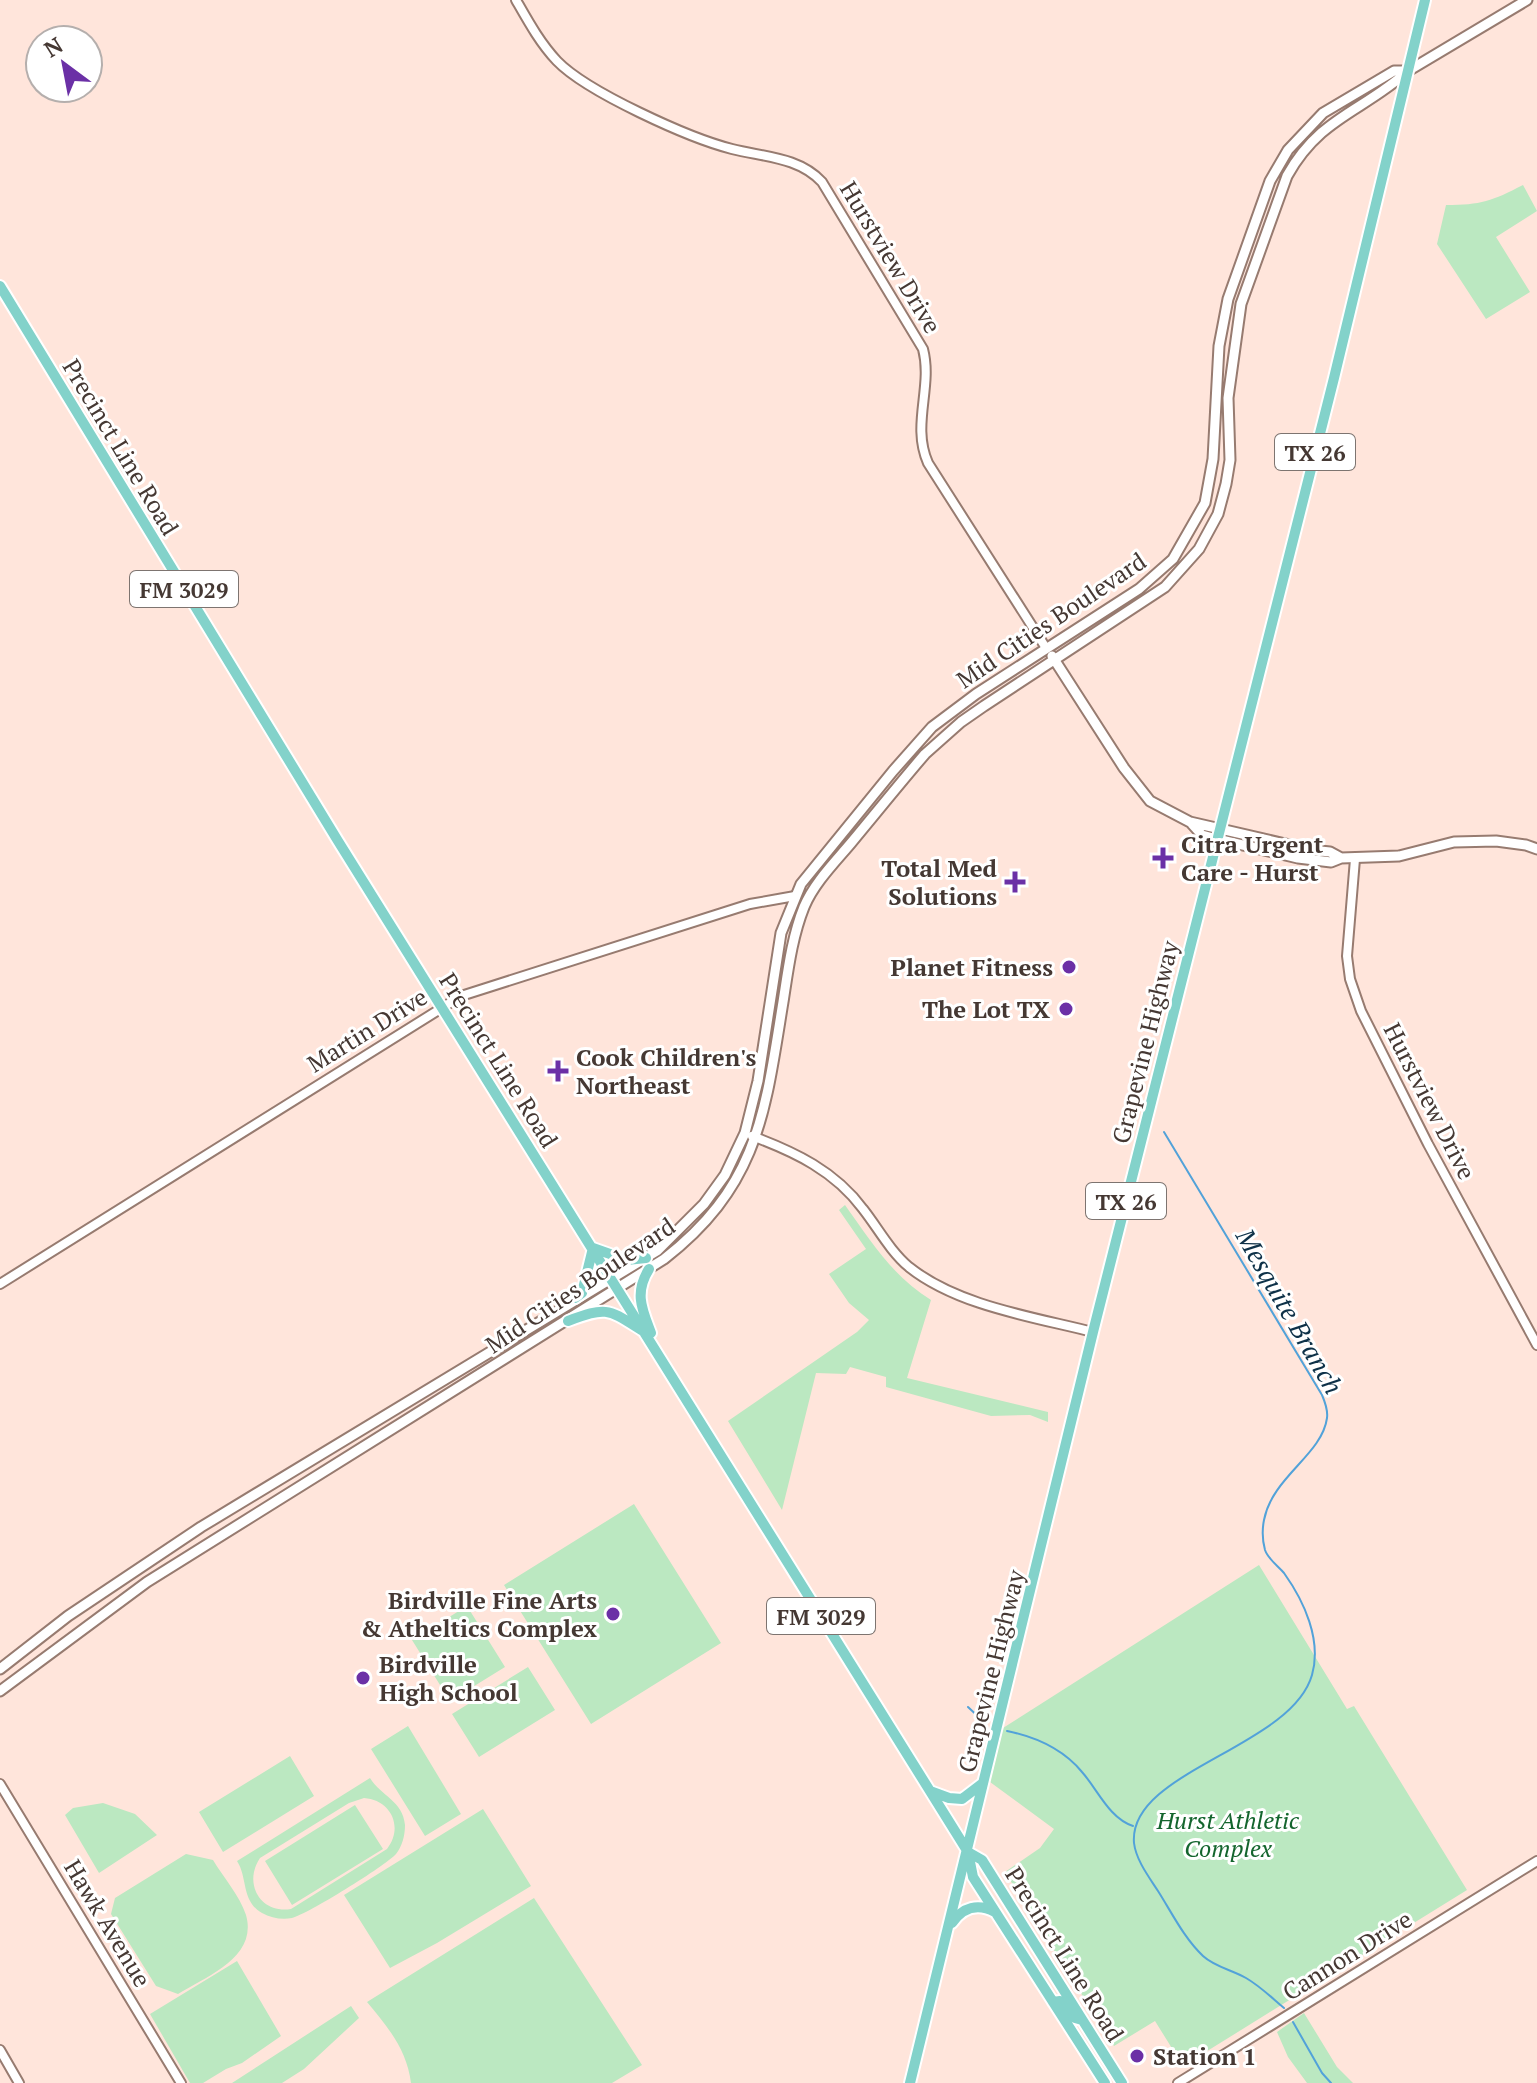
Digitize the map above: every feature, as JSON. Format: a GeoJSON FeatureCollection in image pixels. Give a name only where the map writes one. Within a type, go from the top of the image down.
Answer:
{"type":"FeatureCollection","features":[{"type":"Feature","properties":{"kind":"main road","name":"TX 26"},"geometry":{"type":"LineString","coordinates":[[1408,71],[1425,0]]}},
{"type":"Feature","properties":{"kind":"main road"},"geometry":{"type":"LineString","coordinates":[[1408,71],[1527,0]]}},
{"type":"Feature","properties":{"kind":"main road","name":"Mid Cities Boulevard"},"geometry":{"type":"LineString","coordinates":[[0,1669],[123,1578],[262,1489],[646,1258],[668,1242],[697,1212],[725,1175],[745,1133],[758,1081],[781,933],[795,896],[817,862],[932,727],[976,694],[1128,596],[1173,559],[1202,511],[1207,495],[1213,459],[1219,346],[1225,313],[1270,181],[1288,150],[1323,113],[1394,71],[1408,71]]}},
{"type":"Feature","properties":{"kind":"main road","name":"Mid Cities Boulevard"},"geometry":{"type":"LineString","coordinates":[[0,1691],[134,1591],[649,1269],[685,1242],[713,1213],[734,1184],[756,1137],[771,1085],[792,946],[806,902],[827,871],[941,738],[972,714],[1165,587],[1199,549],[1213,525],[1223,498],[1230,460],[1227,415],[1229,382],[1241,304],[1287,176],[1305,148],[1333,121],[1393,84],[1408,71]]}},
{"type":"Feature","properties":{"kind":"main road","name":"Grapevine Highway"},"geometry":{"type":"LineString","coordinates":[[910,2083],[1093,1332],[1408,71]]}},
{"type":"Feature","properties":{"kind":"main road","name":"Precinct Line Road"},"geometry":{"type":"LineString","coordinates":[[0,286],[338,841],[968,1852],[973,1877],[1105,2083]]}},
{"type":"Feature","properties":{"kind":"main road"},"geometry":{"type":"LineString","coordinates":[[1207,495],[1223,498]]}},
{"type":"Feature","properties":{"kind":"main road"},"geometry":{"type":"LineString","coordinates":[[1128,596],[1136,607]]}},
{"type":"Feature","properties":{"kind":"main road","name":"Hurstview Drive"},"geometry":{"type":"LineString","coordinates":[[1046,648],[1142,794],[1159,808],[1218,835],[1330,852],[1341,858],[1355,859],[1399,856],[1454,842],[1496,841],[1537,849]]}},
{"type":"Feature","properties":{"kind":"main road"},"geometry":{"type":"LineString","coordinates":[[932,727],[941,738]]}},
{"type":"Feature","properties":{"kind":"main road"},"geometry":{"type":"LineString","coordinates":[[792,946],[789,935],[798,910],[795,896]]}},
{"type":"Feature","properties":{"kind":"main road"},"geometry":{"type":"LineString","coordinates":[[685,1242],[689,1224],[697,1212]]}},
{"type":"Feature","properties":{"kind":"main road"},"geometry":{"type":"LineString","coordinates":[[575,1298],[582,1293],[593,1248],[627,1260],[646,1258]]}},
{"type":"Feature","properties":{"kind":"main road"},"geometry":{"type":"LineString","coordinates":[[649,1269],[643,1279],[639,1302],[655,1342],[653,1346]]}},
{"type":"Feature","properties":{"kind":"main road"},"geometry":{"type":"LineString","coordinates":[[568,1321],[591,1313],[613,1312],[646,1333]]}},
{"type":"Feature","properties":{"kind":"main road"},"geometry":{"type":"LineString","coordinates":[[445,1377],[457,1390]]}},
{"type":"Feature","properties":{"kind":"main road"},"geometry":{"type":"LineString","coordinates":[[445,1377],[448,1395]]}},
{"type":"Feature","properties":{"kind":"main road"},"geometry":{"type":"LineString","coordinates":[[262,1489],[283,1497]]}},
{"type":"Feature","properties":{"kind":"main road"},"geometry":{"type":"LineString","coordinates":[[123,1578],[134,1591]]}},
{"type":"Feature","properties":{"kind":"main road"},"geometry":{"type":"LineString","coordinates":[[930,1791],[962,1799],[985,1781]]}},
{"type":"Feature","properties":{"kind":"main road","name":"Precinct Line Road"},"geometry":{"type":"LineString","coordinates":[[968,1852],[982,1860],[1122,2083]]}},
{"type":"Feature","properties":{"kind":"main road"},"geometry":{"type":"LineString","coordinates":[[948,1932],[962,1910],[978,1906],[995,1912]]}},
{"type":"Feature","properties":{"kind":"main road"},"geometry":{"type":"LineString","coordinates":[[1028,1963],[1054,1992],[1066,1994]]}},
{"type":"Feature","properties":{"kind":"main road"},"geometry":{"type":"LineString","coordinates":[[1053,2002],[1060,2001],[1075,2018],[1082,2020]]}},
{"type":"Feature","properties":{"kind":"street","name":"Hurstview Drive"},"geometry":{"type":"LineString","coordinates":[[516,0],[547,48],[576,78],[709,143],[799,164],[822,182],[923,349],[926,371],[920,437],[928,463],[1046,648]]}},
{"type":"Feature","properties":{"kind":"street","name":"Hurstview Drive"},"geometry":{"type":"LineString","coordinates":[[1355,859],[1347,956],[1350,979],[1361,1011],[1428,1144],[1537,1345]]}},
{"type":"Feature","properties":{"kind":"street","name":"Martin Drive"},"geometry":{"type":"LineString","coordinates":[[0,1284],[467,994],[750,904],[795,896]]}},
{"type":"Feature","properties":{"kind":"street"},"geometry":{"type":"LineString","coordinates":[[745,1133],[818,1166],[835,1178],[863,1208],[898,1256],[937,1286],[960,1297],[1093,1332]]}},
{"type":"Feature","properties":{"kind":"street","name":"Hawk Avenue"},"geometry":{"type":"LineString","coordinates":[[0,1784],[181,2083]]}},
{"type":"Feature","properties":{"kind":"street","name":"Cannon Drive"},"geometry":{"type":"LineString","coordinates":[[1178,2083],[1537,1861]]}},
{"type":"Feature","properties":{"kind":"street"},"geometry":{"type":"LineString","coordinates":[[0,2050],[19,2083]]}},
{"type":"Feature","properties":{"kind":"green space"},"geometry":{"type":"Polygon","coordinates":[[[1523,185],[1537,211],[1496,237],[1530,292],[1486,319],[1437,244],[1446,205],[1486,201],[1523,185]]]}},
{"type":"Feature","properties":{"kind":"green space"},"geometry":{"type":"Polygon","coordinates":[[[845,1205],[894,1269],[931,1300],[907,1378],[1048,1412],[1048,1422],[1030,1415],[991,1416],[886,1387],[886,1377],[850,1367],[846,1374],[816,1373],[782,1510],[728,1421],[857,1332],[869,1320],[849,1303],[829,1274],[866,1249],[839,1210],[845,1205]]]}},
{"type":"Feature","properties":{"kind":"green space","name":"Birdville Fine Arts & Atheltics Complex"},"geometry":{"type":"Polygon","coordinates":[[[634,1504],[721,1643],[591,1724],[504,1585],[634,1504]]]}},
{"type":"Feature","properties":{"kind":"green space","name":"Hurst Athletic Complex"},"geometry":{"type":"Polygon","coordinates":[[[1259,1565],[1347,1709],[1354,1706],[1467,1890],[1183,2066],[1155,2021],[1114,2046],[1005,1872],[1040,1848],[1054,1829],[990,1782],[1003,1728],[1259,1565]]]}},
{"type":"Feature","properties":{"kind":"green space"},"geometry":{"type":"Polygon","coordinates":[[[467,1606],[505,1667],[450,1701],[412,1640],[467,1606]]]}},
{"type":"Feature","properties":{"kind":"green space"},"geometry":{"type":"Polygon","coordinates":[[[528,1667],[555,1710],[479,1757],[452,1714],[528,1667]]]}},
{"type":"Feature","properties":{"kind":"green space"},"geometry":{"type":"Polygon","coordinates":[[[408,1726],[461,1814],[425,1836],[371,1749],[408,1726]]]}},
{"type":"Feature","properties":{"kind":"green space"},"geometry":{"type":"Polygon","coordinates":[[[290,1756],[314,1796],[223,1852],[199,1812],[290,1756]]]}},
{"type":"Feature","properties":{"kind":"green space"},"geometry":{"type":"Polygon","coordinates":[[[370,1778],[396,1804],[405,1825],[404,1837],[396,1854],[346,1889],[292,1918],[273,1917],[255,1908],[237,1861],[370,1778]],[[364,1798],[349,1803],[260,1858],[253,1877],[254,1886],[263,1902],[271,1907],[291,1909],[387,1849],[394,1832],[392,1816],[388,1809],[364,1798]]]}},
{"type":"Feature","properties":{"kind":"green space"},"geometry":{"type":"Polygon","coordinates":[[[103,1803],[135,1814],[157,1835],[99,1873],[65,1815],[73,1808],[103,1803]]]}},
{"type":"Feature","properties":{"kind":"green space"},"geometry":{"type":"Polygon","coordinates":[[[355,1805],[383,1849],[292,1905],[265,1861],[355,1805]]]}},
{"type":"Feature","properties":{"kind":"green space"},"geometry":{"type":"Polygon","coordinates":[[[483,1809],[531,1886],[390,1968],[344,1895],[483,1809]]]}},
{"type":"Feature","properties":{"kind":"green space"},"geometry":{"type":"Polygon","coordinates":[[[186,1854],[213,1860],[243,1908],[248,1930],[245,1943],[227,1964],[178,1994],[156,1986],[111,1914],[115,1898],[186,1854]]]}},
{"type":"Feature","properties":{"kind":"green space"},"geometry":{"type":"Polygon","coordinates":[[[534,1898],[642,2065],[612,2083],[411,2083],[401,2049],[367,2002],[534,1898]]]}},
{"type":"Feature","properties":{"kind":"green space"},"geometry":{"type":"Polygon","coordinates":[[[237,1961],[281,2036],[242,2063],[203,2083],[190,2083],[150,2014],[237,1961]]]}},
{"type":"Feature","properties":{"kind":"green space"},"geometry":{"type":"Polygon","coordinates":[[[351,2006],[359,2018],[304,2069],[282,2083],[232,2083],[351,2006]]]}},
{"type":"Feature","properties":{"kind":"green space"},"geometry":{"type":"Polygon","coordinates":[[[1304,2013],[1337,2067],[1353,2083],[1307,2083],[1288,2057],[1277,2032],[1304,2013]]]}},
{"type":"Feature","properties":{"kind":"waterway","name":"Mesquite Branch"},"geometry":{"type":"LineString","coordinates":[[1164,1132],[1322,1395],[1327,1415],[1316,1444],[1286,1479],[1269,1505],[1263,1531],[1266,1553],[1291,1584],[1309,1621],[1315,1648],[1312,1675],[1298,1700],[1274,1722],[1182,1777],[1156,1797],[1139,1818],[1134,1843],[1143,1868],[1196,1949],[1213,1963],[1251,1981],[1284,2008]]}},
{"type":"Feature","properties":{"kind":"waterway"},"geometry":{"type":"LineString","coordinates":[[968,1707],[984,1722]]}},
{"type":"Feature","properties":{"kind":"waterway"},"geometry":{"type":"LineString","coordinates":[[1007,1731],[1038,1741],[1066,1757],[1082,1772],[1117,1817],[1133,1826]]}},
{"type":"Feature","properties":{"kind":"waterway","name":"Mesquite Branch"},"geometry":{"type":"LineString","coordinates":[[1293,2022],[1331,2083]]}},
{"type":"Feature","properties":{"kind":"place","name":"Citra Urgent Care - Hurst"},"geometry":{"type":"Point","coordinates":[1163,858]}},
{"type":"Feature","properties":{"kind":"place","name":"Total Med Solutions"},"geometry":{"type":"Point","coordinates":[1015,882]}},
{"type":"Feature","properties":{"kind":"place","name":"Planet Fitness"},"geometry":{"type":"Point","coordinates":[1069,967]}},
{"type":"Feature","properties":{"kind":"place","name":"The Lot TX"},"geometry":{"type":"Point","coordinates":[1066,1009]}},
{"type":"Feature","properties":{"kind":"place","name":"Cook Children's Northeast"},"geometry":{"type":"Point","coordinates":[558,1071]}},
{"type":"Feature","properties":{"kind":"place","name":"Birdville Fine Arts & Atheltics Complex"},"geometry":{"type":"Point","coordinates":[613,1614]}},
{"type":"Feature","properties":{"kind":"place","name":"Birdville High School"},"geometry":{"type":"Point","coordinates":[363,1678]}},
{"type":"Feature","properties":{"kind":"place","name":"Station 1"},"geometry":{"type":"Point","coordinates":[1137,2056]}}]}
